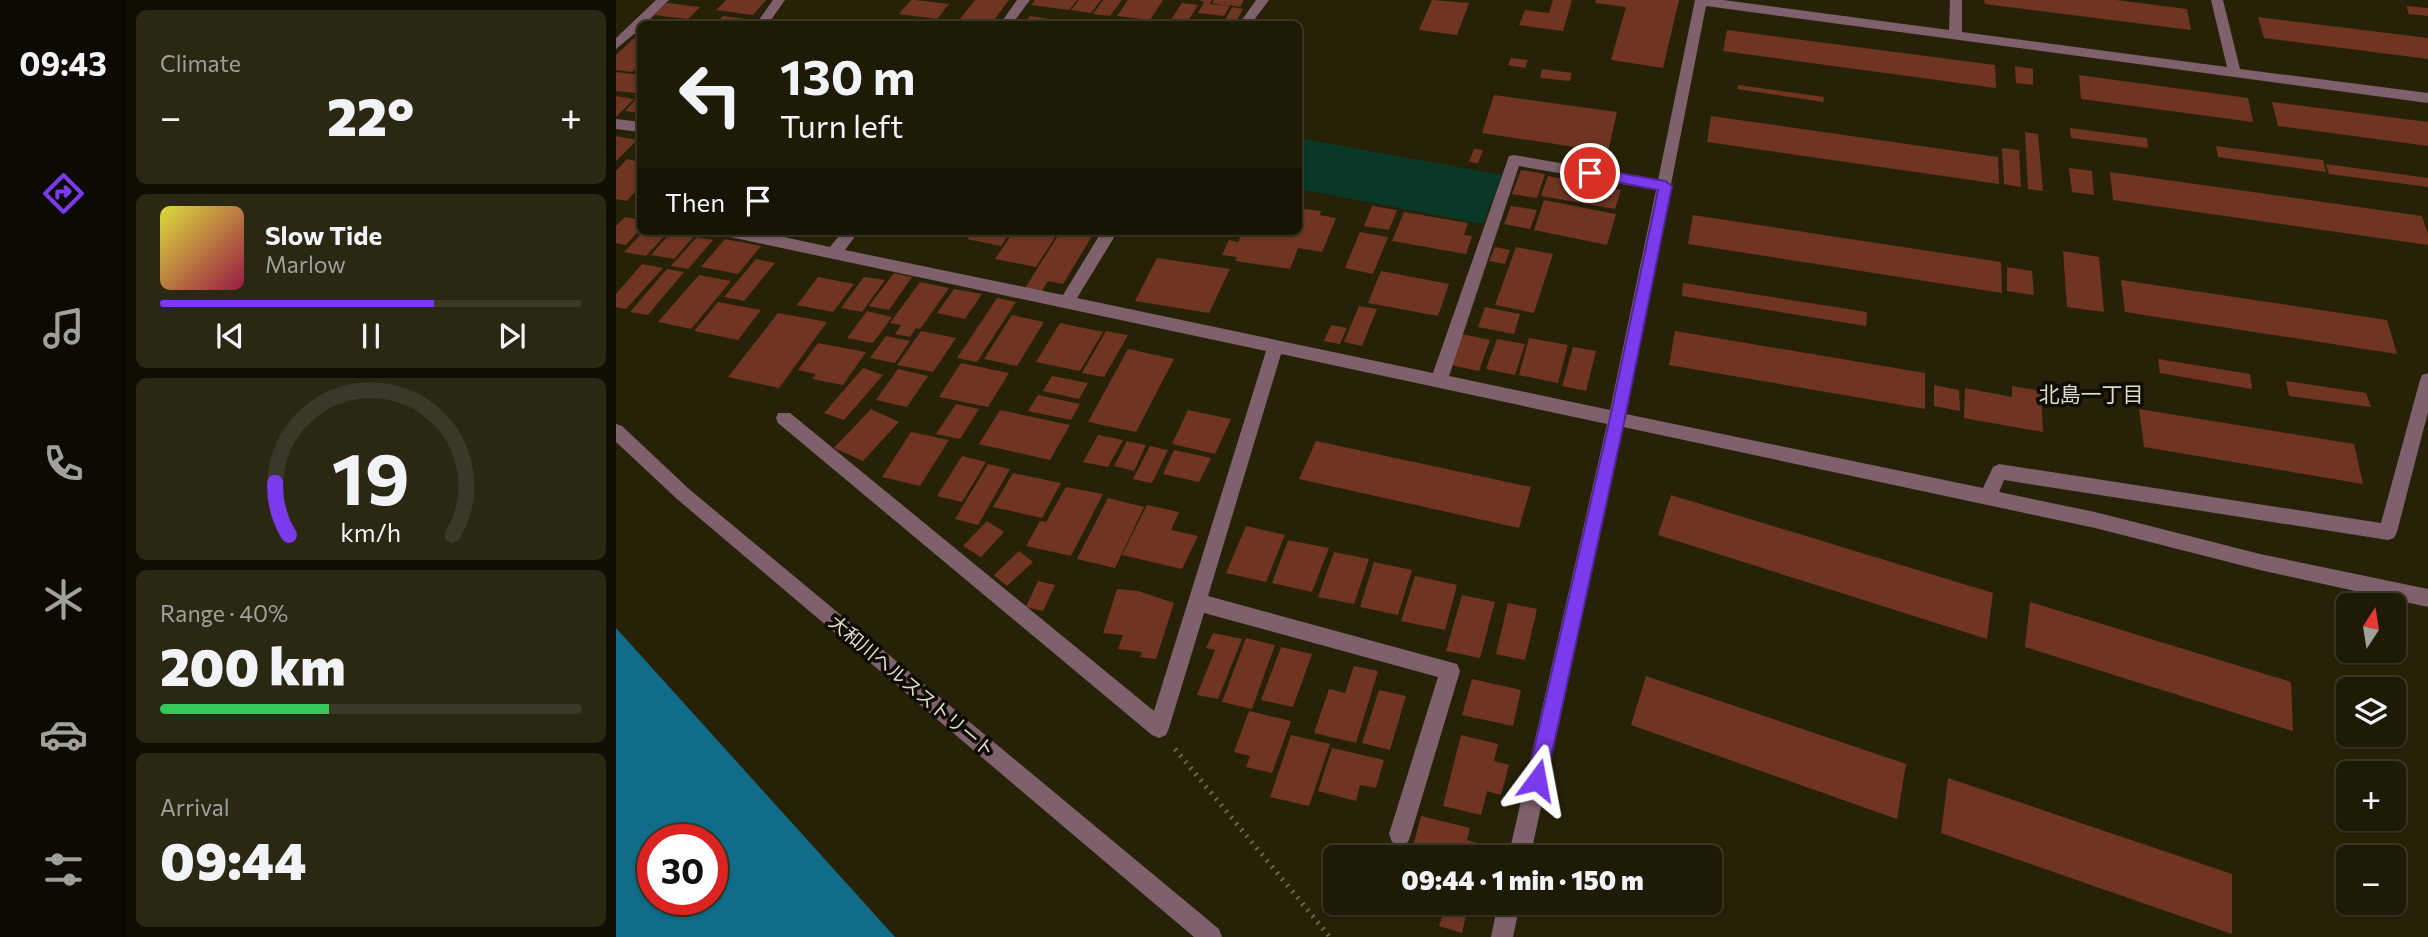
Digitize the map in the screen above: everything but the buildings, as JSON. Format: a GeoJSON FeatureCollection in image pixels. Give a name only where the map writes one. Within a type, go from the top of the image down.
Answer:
{"type":"FeatureCollection","features":[{"type":"Feature","properties":{"kind":"street"},"geometry":{"type":"LineString","coordinates":[[641,21],[663,0]]}},
{"type":"Feature","properties":{"kind":"street"},"geometry":{"type":"LineString","coordinates":[[764,21],[779,0]]}},
{"type":"Feature","properties":{"kind":"street"},"geometry":{"type":"LineString","coordinates":[[1008,21],[1024,0]]}},
{"type":"Feature","properties":{"kind":"street"},"geometry":{"type":"LineString","coordinates":[[1247,21],[1263,0]]}},
{"type":"Feature","properties":{"kind":"street"},"geometry":{"type":"LineString","coordinates":[[1522,845],[1618,418],[1701,0],[2428,98]]}},
{"type":"Feature","properties":{"kind":"street"},"geometry":{"type":"LineString","coordinates":[[1955,35],[1956,0]]}},
{"type":"Feature","properties":{"kind":"street"},"geometry":{"type":"LineString","coordinates":[[2217,0],[2234,71]]}},
{"type":"Feature","properties":{"kind":"street"},"geometry":{"type":"LineString","coordinates":[[616,44],[637,24]]}},
{"type":"Feature","properties":{"kind":"street"},"geometry":{"type":"LineString","coordinates":[[616,124],[637,127]]}},
{"type":"Feature","properties":{"kind":"street"},"geometry":{"type":"LineString","coordinates":[[1439,381],[1514,160],[1665,186]]}},
{"type":"Feature","properties":{"kind":"street"},"geometry":{"type":"LineString","coordinates":[[749,235],[1618,418],[1988,498],[2428,598]]}},
{"type":"Feature","properties":{"kind":"street"},"geometry":{"type":"LineString","coordinates":[[834,253],[848,235]]}},
{"type":"Feature","properties":{"kind":"street"},"geometry":{"type":"LineString","coordinates":[[1066,303],[1108,235]]}},
{"type":"Feature","properties":{"kind":"street"},"geometry":{"type":"LineString","coordinates":[[784,418],[1159,729],[1275,347]]}},
{"type":"Feature","properties":{"kind":"street"},"geometry":{"type":"LineString","coordinates":[[1988,498],[1999,472],[2388,532],[2428,380]]}},
{"type":"Feature","properties":{"kind":"street","name":"大和川ヘルスストリート"},"geometry":{"type":"LineString","coordinates":[[616,432],[683,494],[1211,937]]}},
{"type":"Feature","properties":{"kind":"street"},"geometry":{"type":"LineString","coordinates":[[1198,602],[1450,670],[1400,834]]}},
{"type":"Feature","properties":{"kind":"street"},"geometry":{"type":"LineString","coordinates":[[1502,937],[1507,915]]}},
{"type":"Feature","properties":{"kind":"path"},"geometry":{"type":"LineString","coordinates":[[1159,729],[1331,937]]}},
{"type":"Feature","properties":{"kind":"green space"},"geometry":{"type":"Polygon","coordinates":[[[1302,139],[1502,175],[1483,224],[1302,190],[1302,139]]]}},
{"type":"Feature","properties":{"kind":"water"},"geometry":{"type":"Polygon","coordinates":[[[616,628],[895,937],[616,937],[616,628]]]}},
{"type":"Feature","properties":{"kind":"district","name":"北島一丁目"},"geometry":{"type":"Point","coordinates":[2091,395]}},
{"type":"Feature","properties":{"kind":"route"},"geometry":{"type":"LineString","coordinates":[[1537,780],[1618,418],[1665,186],[1590,173]]}}]}
